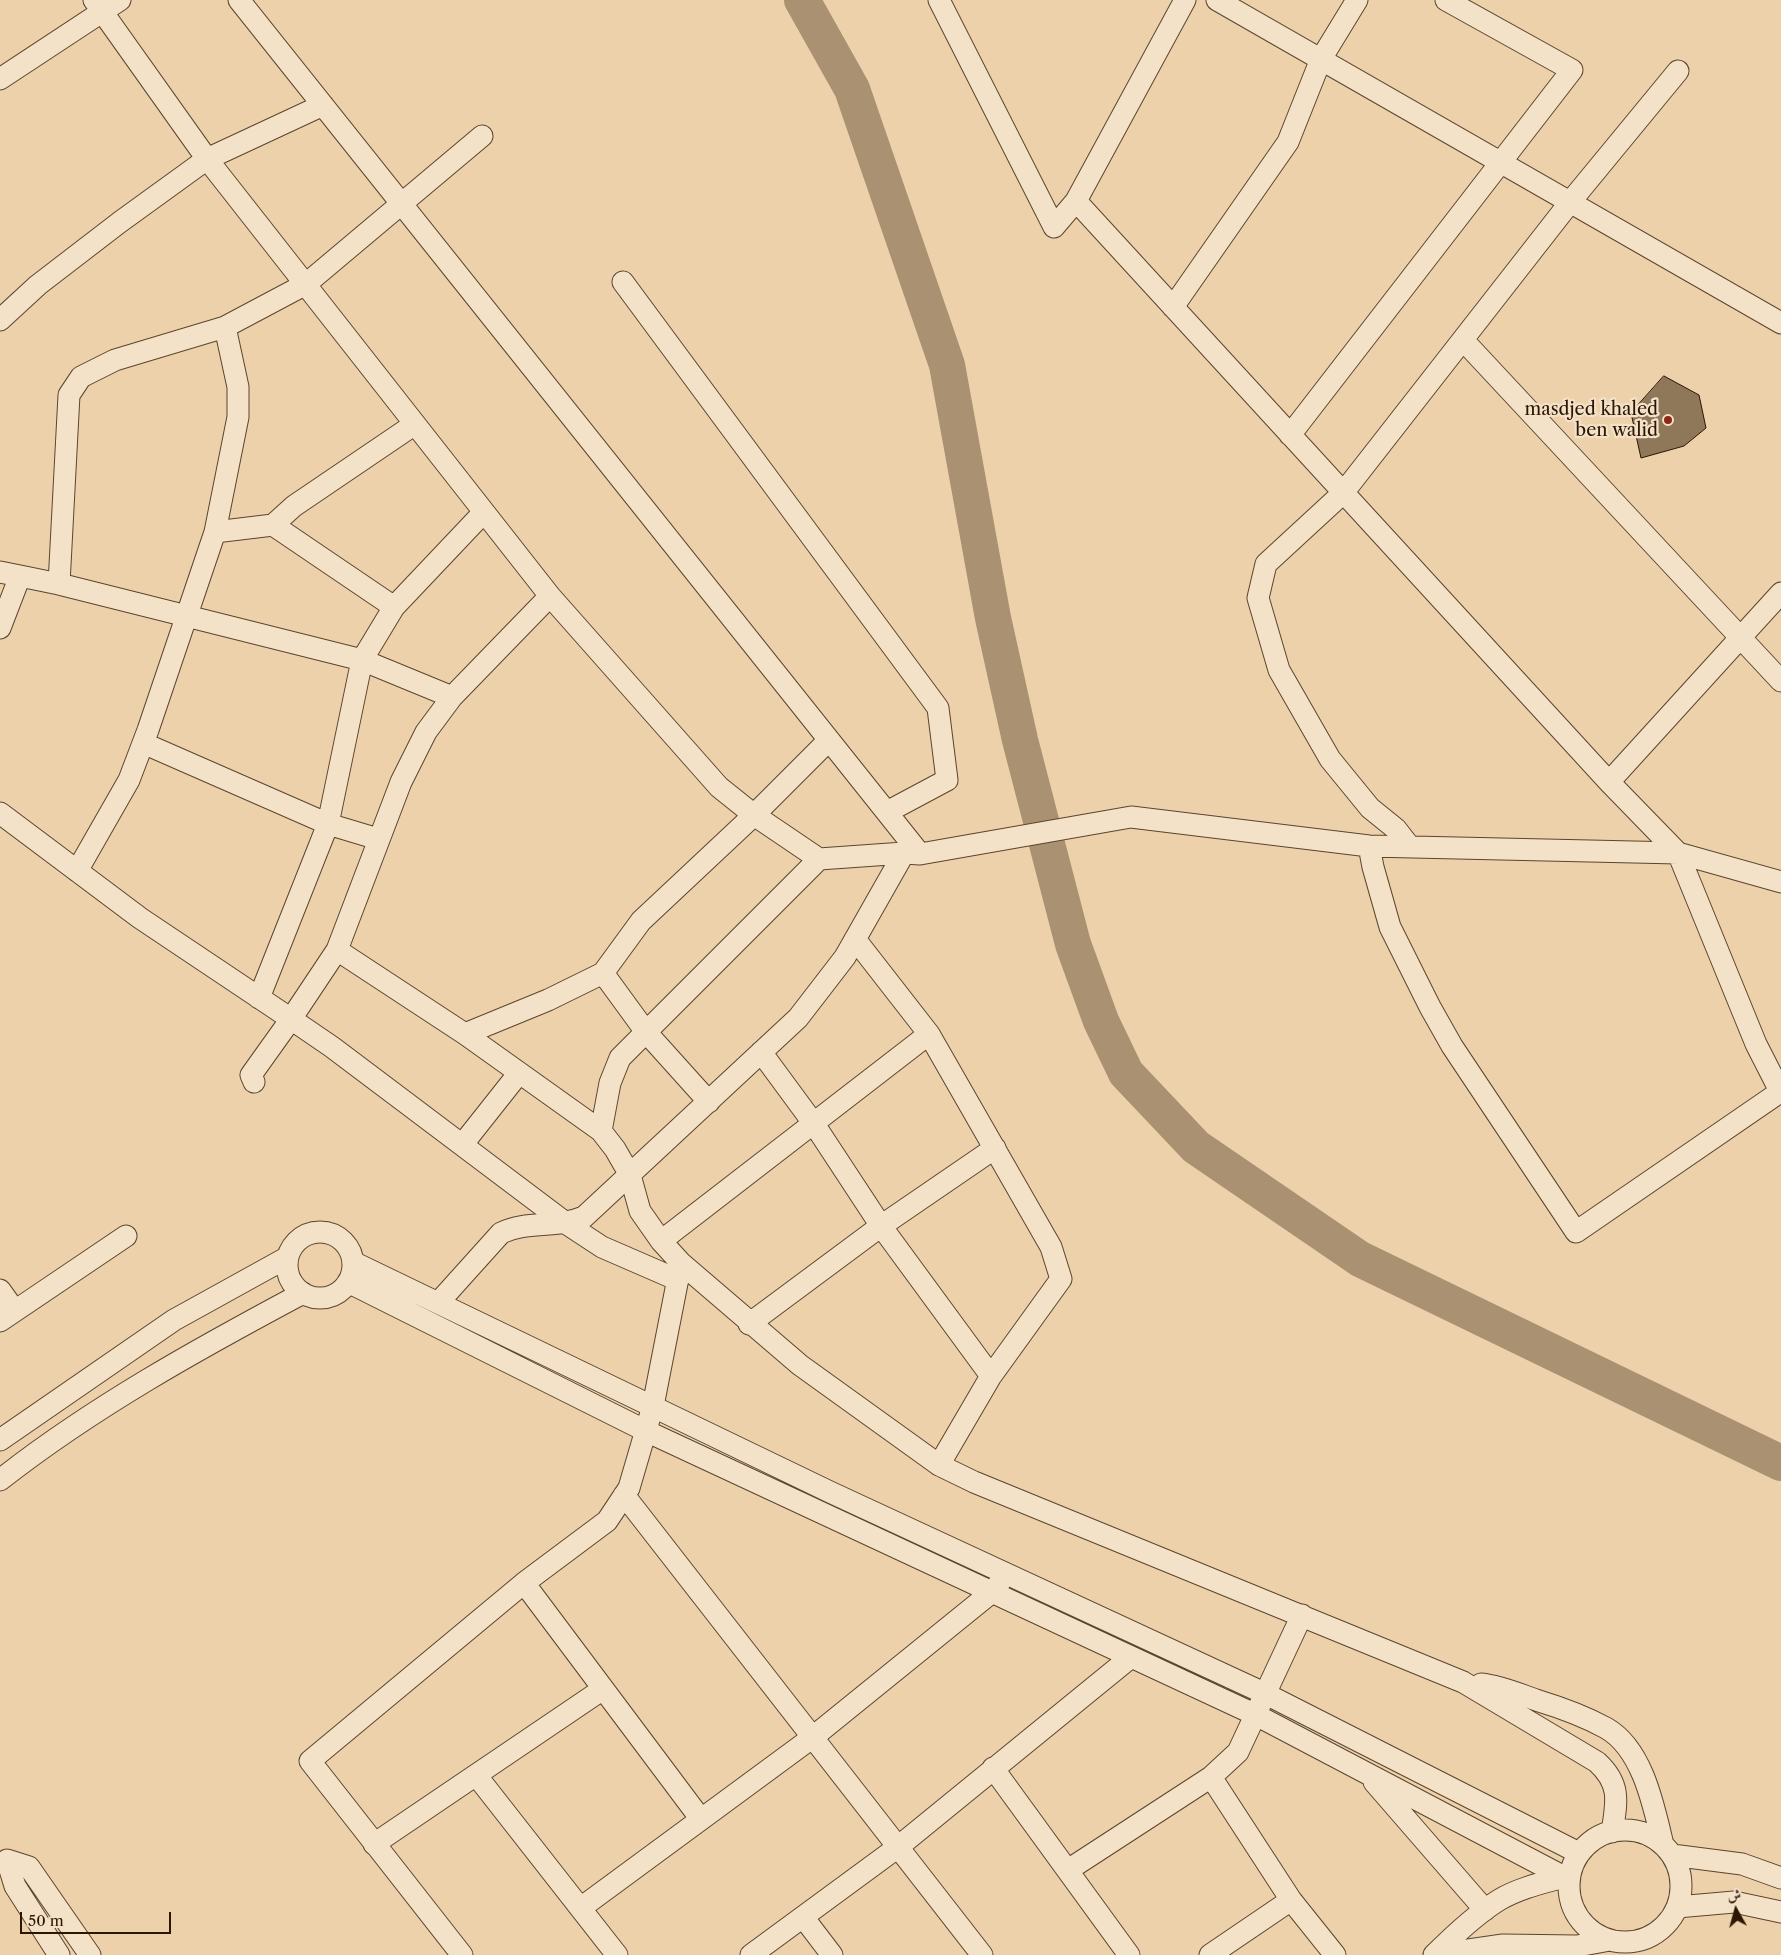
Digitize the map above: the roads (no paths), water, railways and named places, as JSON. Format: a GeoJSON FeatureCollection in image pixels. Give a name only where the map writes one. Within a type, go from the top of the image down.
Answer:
{"type":"FeatureCollection","features":[{"type":"Feature","properties":{"kind":"street"},"geometry":{"type":"LineString","coordinates":[[0,79],[98,6],[120,0]]}},
{"type":"Feature","properties":{"kind":"street"},"geometry":{"type":"LineString","coordinates":[[239,0],[921,853]]}},
{"type":"Feature","properties":{"kind":"street"},"geometry":{"type":"LineString","coordinates":[[939,0],[1054,226],[1076,201],[1185,0]]}},
{"type":"Feature","properties":{"kind":"street"},"geometry":{"type":"LineString","coordinates":[[1217,0],[1571,201],[1781,323]]}},
{"type":"Feature","properties":{"kind":"street"},"geometry":{"type":"LineString","coordinates":[[1173,307],[1288,142],[1321,60],[1357,0]]}},
{"type":"Feature","properties":{"kind":"street"},"geometry":{"type":"LineString","coordinates":[[1290,434],[1572,70],[1446,0]]}},
{"type":"Feature","properties":{"kind":"street"},"geometry":{"type":"LineString","coordinates":[[98,6],[207,159],[550,596],[720,787],[754,815],[819,859],[921,853],[1131,817],[1369,846],[1678,853],[1781,882]]}},
{"type":"Feature","properties":{"kind":"street"},"geometry":{"type":"LineString","coordinates":[[1410,847],[1396,829],[1370,808],[1330,759],[1279,670],[1258,598],[1266,564],[1344,493],[1571,201],[1678,71]]}},
{"type":"Feature","properties":{"kind":"street"},"geometry":{"type":"LineString","coordinates":[[0,320],[53,274],[120,222],[207,159],[322,105]]}},
{"type":"Feature","properties":{"kind":"street"},"geometry":{"type":"LineString","coordinates":[[59,584],[69,395],[81,377],[115,360],[225,327],[306,284],[482,136]]}},
{"type":"Feature","properties":{"kind":"street"},"geometry":{"type":"LineString","coordinates":[[1076,201],[1609,782],[1678,853],[1756,1044],[1781,1093],[1576,1232],[1452,1046],[1430,1007],[1390,927],[1373,868],[1369,846]]}},
{"type":"Feature","properties":{"kind":"street"},"geometry":{"type":"LineString","coordinates":[[623,282],[938,708],[947,780],[887,812]]}},
{"type":"Feature","properties":{"kind":"street"},"geometry":{"type":"LineString","coordinates":[[77,870],[128,780],[188,616],[215,532],[238,418],[238,387],[225,327]]}},
{"type":"Feature","properties":{"kind":"street"},"geometry":{"type":"LineString","coordinates":[[1463,340],[1781,681]]}},
{"type":"Feature","properties":{"kind":"street"},"geometry":{"type":"LineString","coordinates":[[215,532],[273,525],[294,506],[415,424]]}},
{"type":"Feature","properties":{"kind":"street"},"geometry":{"type":"LineString","coordinates":[[259,998],[328,824],[362,660],[394,607],[484,512]]}},
{"type":"Feature","properties":{"kind":"street"},"geometry":{"type":"LineString","coordinates":[[273,525],[394,607]]}},
{"type":"Feature","properties":{"kind":"street"},"geometry":{"type":"LineString","coordinates":[[0,628],[10,574],[59,584],[362,660],[452,697]]}},
{"type":"Feature","properties":{"kind":"street"},"geometry":{"type":"LineString","coordinates":[[1609,782],[1781,592]]}},
{"type":"Feature","properties":{"kind":"street"},"geometry":{"type":"LineString","coordinates":[[254,1082],[251,1074],[291,1019],[337,950],[401,782],[426,732],[452,697],[550,596]]}},
{"type":"Feature","properties":{"kind":"street"},"geometry":{"type":"LineString","coordinates":[[465,1034],[548,1000],[603,973],[641,921],[754,815],[829,740]]}},
{"type":"Feature","properties":{"kind":"street"},"geometry":{"type":"LineString","coordinates":[[143,743],[328,824],[378,839]]}},
{"type":"Feature","properties":{"kind":"street"},"geometry":{"type":"LineString","coordinates":[[0,813],[140,918],[332,1047],[567,1224],[602,1247],[680,1272],[800,1365],[939,1465],[974,1482],[1463,1682],[1596,1762],[1610,1774],[1616,1790],[1616,1808],[1612,1832]]}},
{"type":"Feature","properties":{"kind":"street"},"geometry":{"type":"LineString","coordinates":[[438,1303],[501,1233],[515,1227],[567,1224],[584,1216],[709,1102],[798,1018],[845,957],[855,939],[921,853]]}},
{"type":"Feature","properties":{"kind":"street"},"geometry":{"type":"LineString","coordinates":[[601,1131],[610,1083],[620,1058],[819,859]]}},
{"type":"Feature","properties":{"kind":"street"},"geometry":{"type":"LineString","coordinates":[[855,939],[929,1034],[1051,1247],[1061,1279],[991,1376],[939,1465]]}},
{"type":"Feature","properties":{"kind":"street"},"geometry":{"type":"LineString","coordinates":[[337,950],[465,1034],[601,1131],[615,1149],[630,1175],[640,1211],[680,1272],[653,1406],[646,1431],[629,1488],[607,1521],[524,1583],[310,1761],[462,1955]]}},
{"type":"Feature","properties":{"kind":"street"},"geometry":{"type":"LineString","coordinates":[[603,973],[646,1032],[709,1102]]}},
{"type":"Feature","properties":{"kind":"street"},"geometry":{"type":"LineString","coordinates":[[661,1241],[929,1034]]}},
{"type":"Feature","properties":{"kind":"street"},"geometry":{"type":"LineString","coordinates":[[761,1052],[814,1124],[881,1226],[991,1376]]}},
{"type":"Feature","properties":{"kind":"street"},"geometry":{"type":"LineString","coordinates":[[462,1145],[519,1072]]}},
{"type":"Feature","properties":{"kind":"street"},"geometry":{"type":"LineString","coordinates":[[749,1324],[881,1226],[995,1148]]}},
{"type":"Feature","properties":{"kind":"street"},"geometry":{"type":"LineString","coordinates":[[0,1440],[174,1320],[288,1257],[298,1240],[308,1234],[328,1233],[346,1243],[351,1272],[342,1290],[323,1298],[312,1297],[302,1293],[289,1277],[288,1257]]}},
{"type":"Feature","properties":{"kind":"street"},"geometry":{"type":"LineString","coordinates":[[0,1290],[7,1316],[126,1236]]}},
{"type":"Feature","properties":{"kind":"street"},"geometry":{"type":"LineString","coordinates":[[351,1272],[438,1303],[1007,1574],[1266,1694],[1579,1853]]}},
{"type":"Feature","properties":{"kind":"street"},"geometry":{"type":"LineString","coordinates":[[351,1272],[646,1431],[1256,1715],[1566,1878]]}},
{"type":"Feature","properties":{"kind":"street"},"geometry":{"type":"LineString","coordinates":[[0,1480],[32,1454],[144,1382],[302,1293]]}},
{"type":"Feature","properties":{"kind":"street"},"geometry":{"type":"LineString","coordinates":[[624,1495],[982,1955]]}},
{"type":"Feature","properties":{"kind":"street"},"geometry":{"type":"LineString","coordinates":[[582,1907],[700,1818],[813,1737],[992,1592],[1007,1574]]}},
{"type":"Feature","properties":{"kind":"street"},"geometry":{"type":"LineString","coordinates":[[524,1583],[700,1818]]}},
{"type":"Feature","properties":{"kind":"street"},"geometry":{"type":"LineString","coordinates":[[1068,1870],[1211,1777],[1238,1752],[1302,1615]]}},
{"type":"Feature","properties":{"kind":"street"},"geometry":{"type":"LineString","coordinates":[[751,1955],[898,1848],[993,1768],[1131,1657]]}},
{"type":"Feature","properties":{"kind":"street"},"geometry":{"type":"LineString","coordinates":[[1434,1955],[1503,1945],[1577,1946],[1610,1940],[1637,1941],[1650,1936],[1670,1919],[1677,1907],[1681,1880],[1667,1850],[1644,1778],[1625,1745],[1608,1729],[1558,1707],[1487,1684],[1463,1682]]}},
{"type":"Feature","properties":{"kind":"street"},"geometry":{"type":"LineString","coordinates":[[374,1844],[603,1689]]}},
{"type":"Feature","properties":{"kind":"street"},"geometry":{"type":"LineString","coordinates":[[993,1768],[1129,1955]]}},
{"type":"Feature","properties":{"kind":"street"},"geometry":{"type":"LineString","coordinates":[[1366,1773],[1485,1910]]}},
{"type":"Feature","properties":{"kind":"street"},"geometry":{"type":"LineString","coordinates":[[476,1775],[582,1907],[617,1955]]}},
{"type":"Feature","properties":{"kind":"street"},"geometry":{"type":"LineString","coordinates":[[1211,1777],[1291,1900],[1336,1955]]}},
{"type":"Feature","properties":{"kind":"street"},"geometry":{"type":"LineString","coordinates":[[1610,1940],[1586,1927],[1578,1917],[1572,1905],[1566,1878],[1579,1853],[1588,1843],[1612,1832],[1639,1832],[1667,1850],[1742,1864],[1781,1878]]}},
{"type":"Feature","properties":{"kind":"street"},"geometry":{"type":"LineString","coordinates":[[2,1857],[15,1886],[59,1955]]}},
{"type":"Feature","properties":{"kind":"street"},"geometry":{"type":"LineString","coordinates":[[2,1857],[30,1867],[90,1955]]}},
{"type":"Feature","properties":{"kind":"street"},"geometry":{"type":"LineString","coordinates":[[1434,1955],[1499,1900],[1532,1886],[1566,1878]]}},
{"type":"Feature","properties":{"kind":"street"},"geometry":{"type":"LineString","coordinates":[[1210,1955],[1291,1900]]}},
{"type":"Feature","properties":{"kind":"street"},"geometry":{"type":"LineString","coordinates":[[1677,1907],[1734,1902],[1781,1912]]}},
{"type":"Feature","properties":{"kind":"street"},"geometry":{"type":"LineString","coordinates":[[803,1917],[832,1955]]}},
{"type":"Feature","properties":{"kind":"waterway"},"geometry":{"type":"LineString","coordinates":[[802,0],[852,89],[947,365],[993,618],[1020,740],[1073,944],[1101,1021],[1126,1073],[1196,1147],[1360,1259],[1781,1463]]}},
{"type":"Feature","properties":{"kind":"place","name":"masdjed khaled ben walid"},"geometry":{"type":"Point","coordinates":[1668,420]}}]}
